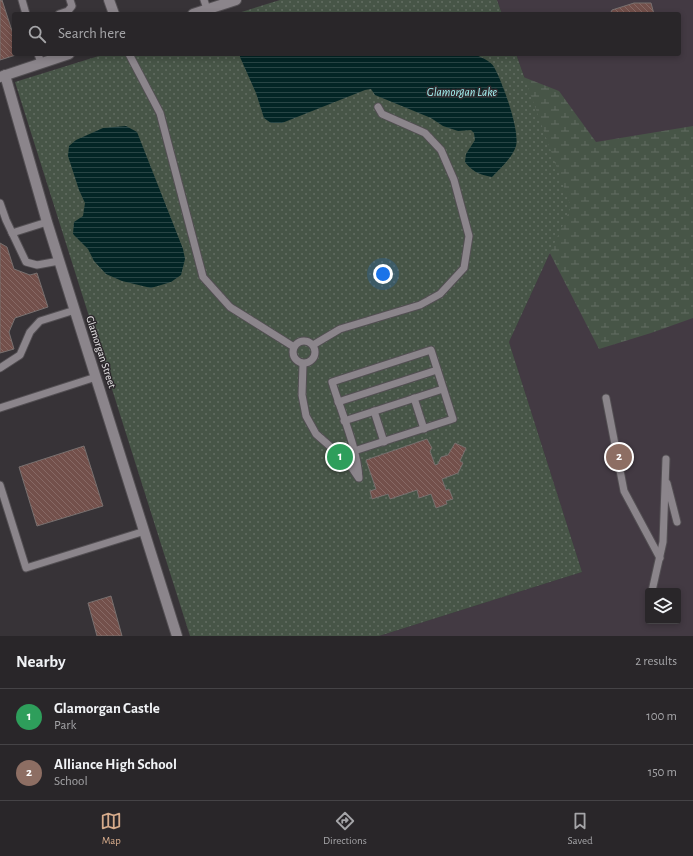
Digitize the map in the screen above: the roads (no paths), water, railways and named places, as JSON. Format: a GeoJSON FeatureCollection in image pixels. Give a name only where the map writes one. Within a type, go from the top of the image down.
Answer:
{"type":"FeatureCollection","features":[{"type":"Feature","properties":{"kind":"street"},"geometry":{"type":"LineString","coordinates":[[109,0],[113,12]]}},
{"type":"Feature","properties":{"kind":"street"},"geometry":{"type":"LineString","coordinates":[[196,12],[205,5],[236,0]]}},
{"type":"Feature","properties":{"kind":"street"},"geometry":{"type":"LineString","coordinates":[[3,76],[39,59],[58,56]]}},
{"type":"Feature","properties":{"kind":"street","name":"Glamorgan Street"},"geometry":{"type":"LineString","coordinates":[[3,76],[47,222],[177,636]]}},
{"type":"Feature","properties":{"kind":"lane"},"geometry":{"type":"LineString","coordinates":[[22,0],[25,12]]}},
{"type":"Feature","properties":{"kind":"lane"},"geometry":{"type":"LineString","coordinates":[[65,12],[72,6],[70,0]]}},
{"type":"Feature","properties":{"kind":"lane"},"geometry":{"type":"LineString","coordinates":[[130,56],[160,113],[203,277],[230,307],[294,347]]}},
{"type":"Feature","properties":{"kind":"lane"},"geometry":{"type":"LineString","coordinates":[[313,345],[340,329],[420,305],[440,294],[464,268],[469,236],[454,180],[441,150],[425,133],[382,114],[378,107]]}},
{"type":"Feature","properties":{"kind":"lane"},"geometry":{"type":"LineString","coordinates":[[0,202],[12,233],[26,262],[37,264],[60,261]]}},
{"type":"Feature","properties":{"kind":"lane"},"geometry":{"type":"LineString","coordinates":[[12,233],[47,222]]}},
{"type":"Feature","properties":{"kind":"lane"},"geometry":{"type":"LineString","coordinates":[[0,368],[20,354],[30,332],[40,322],[75,310]]}},
{"type":"Feature","properties":{"kind":"lane"},"geometry":{"type":"LineString","coordinates":[[307,341],[313,345],[315,349],[315,356],[310,362],[303,364],[296,361],[294,358],[294,347],[299,342],[307,341]]}},
{"type":"Feature","properties":{"kind":"lane"},"geometry":{"type":"LineString","coordinates":[[303,364],[302,395],[306,416],[316,434],[348,462],[359,478],[358,462],[354,451],[344,421],[332,382],[431,350],[453,419],[354,451]]}},
{"type":"Feature","properties":{"kind":"lane"},"geometry":{"type":"LineString","coordinates":[[338,402],[437,370]]}},
{"type":"Feature","properties":{"kind":"lane"},"geometry":{"type":"LineString","coordinates":[[0,408],[96,376]]}},
{"type":"Feature","properties":{"kind":"lane"},"geometry":{"type":"LineString","coordinates":[[344,421],[443,389]]}},
{"type":"Feature","properties":{"kind":"lane"},"geometry":{"type":"LineString","coordinates":[[414,398],[424,429]]}},
{"type":"Feature","properties":{"kind":"lane"},"geometry":{"type":"LineString","coordinates":[[606,398],[624,491],[660,558]]}},
{"type":"Feature","properties":{"kind":"lane"},"geometry":{"type":"LineString","coordinates":[[374,411],[384,442]]}},
{"type":"Feature","properties":{"kind":"lane"},"geometry":{"type":"LineString","coordinates":[[653,588],[660,558],[662,542],[666,459]]}},
{"type":"Feature","properties":{"kind":"lane"},"geometry":{"type":"LineString","coordinates":[[665,476],[677,522]]}},
{"type":"Feature","properties":{"kind":"lane"},"geometry":{"type":"LineString","coordinates":[[0,485],[26,568],[145,531]]}},
{"type":"Feature","properties":{"kind":"water","name":"Glamorgan Lake"},"geometry":{"type":"Polygon","coordinates":[[[478,56],[494,67],[506,94],[513,118],[517,139],[516,146],[509,159],[492,177],[480,174],[471,169],[465,162],[466,154],[475,140],[474,133],[471,130],[458,131],[443,126],[431,118],[375,95],[371,89],[365,90],[282,123],[271,123],[264,118],[256,93],[240,57],[478,56]]]}},
{"type":"Feature","properties":{"kind":"water"},"geometry":{"type":"Polygon","coordinates":[[[126,126],[137,132],[183,249],[185,259],[181,275],[171,282],[151,288],[122,281],[106,274],[94,261],[88,249],[73,234],[74,222],[83,216],[85,203],[79,190],[68,156],[69,146],[76,140],[103,128],[126,126]]]}},
{"type":"Feature","properties":{"kind":"place","name":"Glamorgan Castle"},"geometry":{"type":"Point","coordinates":[340,457]}},
{"type":"Feature","properties":{"kind":"place","name":"Alliance High School"},"geometry":{"type":"Point","coordinates":[619,457]}}]}
